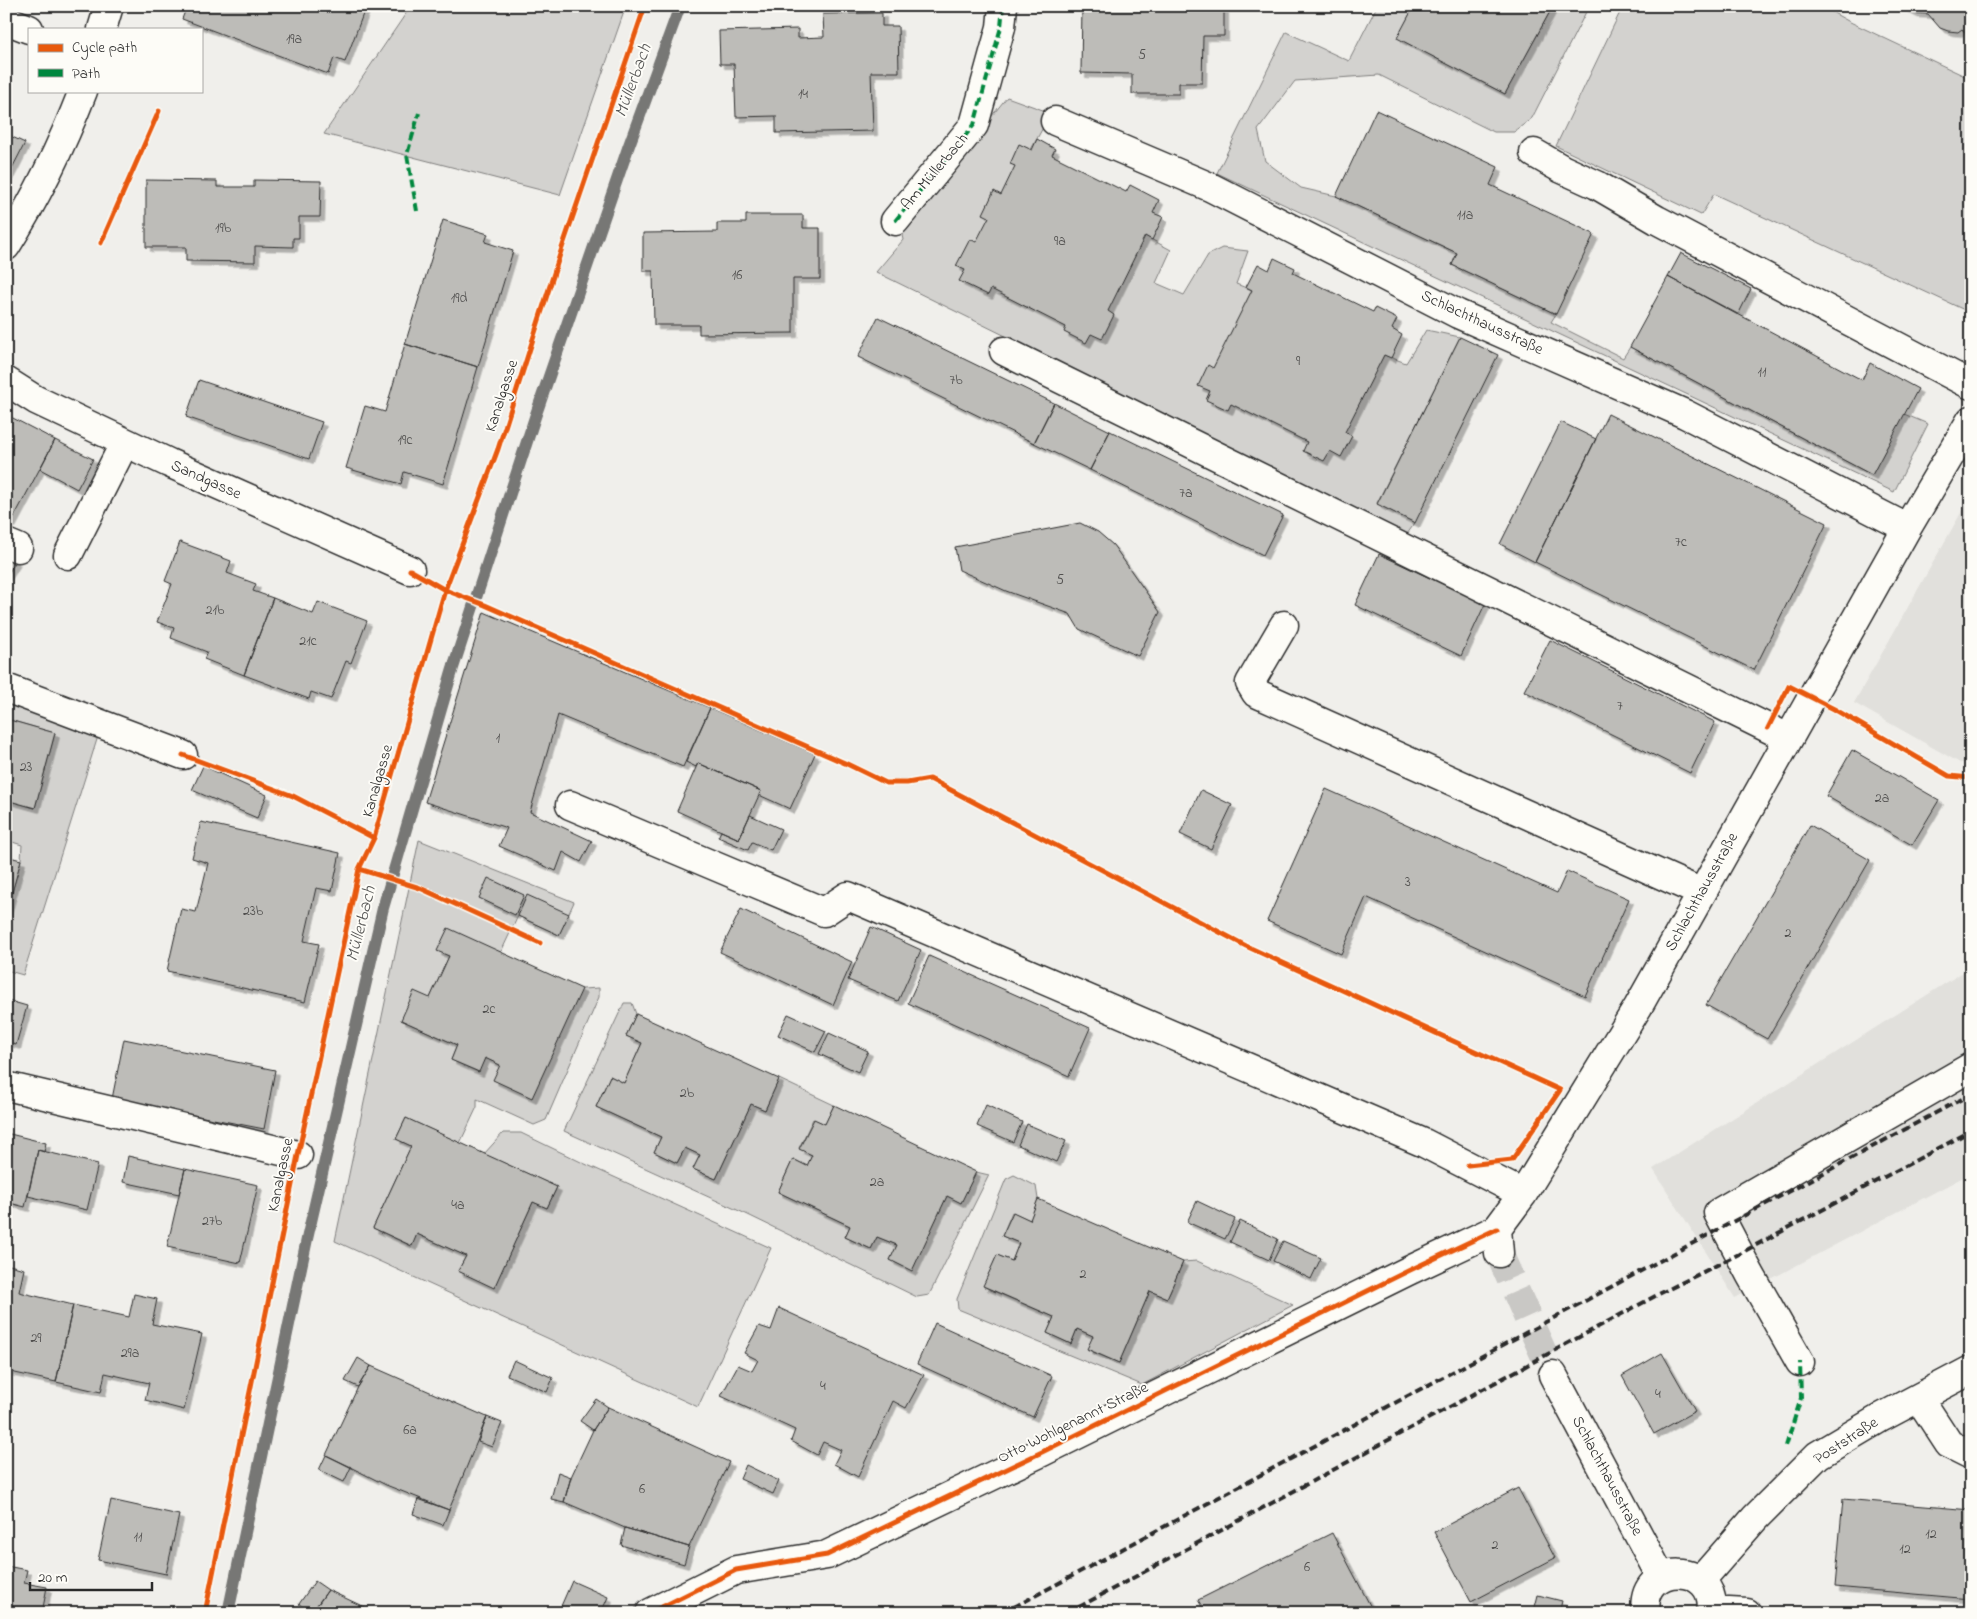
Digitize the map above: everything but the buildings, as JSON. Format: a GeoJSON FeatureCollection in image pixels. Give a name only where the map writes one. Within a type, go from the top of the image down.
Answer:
{"type":"FeatureCollection","features":[{"type":"Feature","properties":{"kind":"street"},"geometry":{"type":"LineString","coordinates":[[102,28],[109,6]]}},
{"type":"Feature","properties":{"kind":"street","name":"Am Müllerbach"},"geometry":{"type":"LineString","coordinates":[[895,221],[974,126],[1001,27],[1003,6]]}},
{"type":"Feature","properties":{"kind":"street"},"geometry":{"type":"LineString","coordinates":[[6,20],[28,29]]}},
{"type":"Feature","properties":{"kind":"street"},"geometry":{"type":"LineString","coordinates":[[6,246],[24,218],[52,163],[83,92]]}},
{"type":"Feature","properties":{"kind":"street","name":"Schlachthausstraße"},"geometry":{"type":"LineString","coordinates":[[1055,121],[1210,187],[1458,314],[1685,414],[1907,528]]}},
{"type":"Feature","properties":{"kind":"street"},"geometry":{"type":"LineString","coordinates":[[1534,153],[1562,169],[1597,185],[1657,220],[1971,385]]}},
{"type":"Feature","properties":{"kind":"street"},"geometry":{"type":"LineString","coordinates":[[1004,350],[1788,738]]}},
{"type":"Feature","properties":{"kind":"street","name":"Sandgasse"},"geometry":{"type":"LineString","coordinates":[[6,381],[36,400],[178,468],[410,570]]}},
{"type":"Feature","properties":{"kind":"street","name":"Schlachthausstraße"},"geometry":{"type":"LineString","coordinates":[[1498,1241],[1523,1194],[1638,1007],[1907,528],[1971,420]]}},
{"type":"Feature","properties":{"kind":"street"},"geometry":{"type":"LineString","coordinates":[[68,555],[124,442]]}},
{"type":"Feature","properties":{"kind":"street"},"geometry":{"type":"LineString","coordinates":[[1284,625],[1250,683],[1256,693],[1702,893]]}},
{"type":"Feature","properties":{"kind":"street"},"geometry":{"type":"LineString","coordinates":[[6,688],[183,755]]}},
{"type":"Feature","properties":{"kind":"street"},"geometry":{"type":"LineString","coordinates":[[570,806],[824,912],[848,896],[1424,1143],[1523,1194]]}},
{"type":"Feature","properties":{"kind":"street"},"geometry":{"type":"LineString","coordinates":[[1800,1362],[1718,1213],[1971,1067]]}},
{"type":"Feature","properties":{"kind":"street","name":"Kanalgasse"},"geometry":{"type":"LineString","coordinates":[[6,1086],[298,1155]]}},
{"type":"Feature","properties":{"kind":"street","name":"Otto Wohlgenannt Straße"},"geometry":{"type":"LineString","coordinates":[[650,1613],[736,1570],[827,1556],[1042,1452],[1408,1270],[1498,1241]]}},
{"type":"Feature","properties":{"kind":"street","name":"Poststraße"},"geometry":{"type":"LineString","coordinates":[[1699,1579],[1708,1572],[1755,1518],[1818,1455],[1882,1417],[1971,1370]]}},
{"type":"Feature","properties":{"kind":"street","name":"Schlachthausstraße"},"geometry":{"type":"LineString","coordinates":[[1553,1375],[1661,1577]]}},
{"type":"Feature","properties":{"kind":"street"},"geometry":{"type":"LineString","coordinates":[[1919,1398],[1949,1444],[1971,1455]]}},
{"type":"Feature","properties":{"kind":"street"},"geometry":{"type":"LineString","coordinates":[[1646,1613],[1645,1602],[1653,1583],[1661,1577],[1680,1572],[1690,1574],[1699,1579],[1709,1594],[1711,1612],[1747,1613]]}},
{"type":"Feature","properties":{"kind":"shaded area"},"geometry":{"type":"Polygon","coordinates":[[[411,6],[626,6],[560,195],[324,134],[411,6]]]}},
{"type":"Feature","properties":{"kind":"shaded area"},"geometry":{"type":"Polygon","coordinates":[[[1377,6],[1414,6],[1398,38],[1505,94],[1553,6],[1589,6],[1532,118],[1514,132],[1494,132],[1379,75],[1295,81],[1258,130],[1265,161],[1301,188],[1336,196],[1457,253],[1452,265],[1556,314],[1551,322],[1623,358],[1630,347],[1872,475],[1904,414],[1928,424],[1894,492],[1217,173],[1286,32],[1349,61],[1377,6]]]}},
{"type":"Feature","properties":{"kind":"shaded area"},"geometry":{"type":"Polygon","coordinates":[[[1623,6],[1821,6],[1848,21],[1971,79],[1971,313],[1714,194],[1701,215],[1556,146],[1623,6]]]}},
{"type":"Feature","properties":{"kind":"shaded area"},"geometry":{"type":"Polygon","coordinates":[[[1007,97],[1051,113],[965,270],[1091,333],[1145,236],[1171,250],[1156,283],[1184,295],[1208,255],[1222,248],[1248,251],[1236,284],[1252,290],[1210,391],[1329,451],[1384,355],[1406,363],[1426,330],[1460,337],[1377,503],[1415,523],[1407,534],[876,272],[903,240],[901,230],[1007,97]]]}},
{"type":"Feature","properties":{"kind":"shaded area"},"geometry":{"type":"Polygon","coordinates":[[[1971,495],[1971,763],[1960,763],[1854,703],[1971,495]]]}},
{"type":"Feature","properties":{"kind":"shaded area"},"geometry":{"type":"Polygon","coordinates":[[[6,700],[99,733],[23,975],[6,970],[6,914],[21,860],[22,845],[6,840],[6,800],[35,808],[55,733],[6,719],[6,700]]]}},
{"type":"Feature","properties":{"kind":"shaded area"},"geometry":{"type":"Polygon","coordinates":[[[419,840],[574,902],[559,935],[518,916],[501,952],[438,951],[449,956],[430,998],[401,1020],[457,1045],[451,1060],[478,1072],[485,1058],[500,1065],[582,989],[599,988],[599,997],[546,1120],[534,1125],[477,1099],[477,1107],[460,1143],[406,1118],[396,1139],[411,1146],[373,1228],[411,1246],[417,1234],[466,1256],[458,1271],[494,1287],[533,1202],[547,1208],[557,1187],[484,1154],[503,1133],[521,1133],[771,1248],[698,1407],[335,1241],[419,840]]]}},
{"type":"Feature","properties":{"kind":"shaded area"},"geometry":{"type":"Polygon","coordinates":[[[1971,967],[1971,1173],[1735,1298],[1653,1169],[1971,967]]]}},
{"type":"Feature","properties":{"kind":"shaded area"},"geometry":{"type":"Polygon","coordinates":[[[624,1003],[632,1003],[636,1014],[626,1036],[642,1043],[624,1083],[610,1076],[596,1107],[661,1137],[654,1152],[677,1163],[685,1148],[700,1155],[693,1169],[716,1179],[751,1104],[765,1110],[779,1079],[834,1105],[825,1124],[813,1119],[799,1148],[812,1155],[807,1166],[793,1159],[778,1192],[850,1226],[845,1237],[871,1249],[877,1237],[897,1245],[890,1260],[912,1270],[947,1196],[961,1202],[976,1172],[989,1175],[929,1295],[917,1297],[746,1214],[564,1131],[624,1003]]]}},
{"type":"Feature","properties":{"kind":"shaded area"},"geometry":{"type":"Polygon","coordinates":[[[1014,1175],[1036,1186],[1038,1199],[1030,1220],[1012,1212],[1002,1236],[1019,1243],[1012,1261],[997,1255],[984,1287],[1054,1317],[1047,1333],[1071,1344],[1077,1329],[1093,1336],[1088,1350],[1119,1363],[1150,1291],[1167,1298],[1183,1262],[1197,1261],[1293,1305],[1142,1385],[958,1309],[957,1299],[1006,1179],[1014,1175]]]}},
{"type":"Feature","properties":{"kind":"waterway","name":"Müllerbach"},"geometry":{"type":"LineString","coordinates":[[228,1613],[307,1239],[383,908],[453,668],[535,417],[628,148],[680,6]]}},
{"type":"Feature","properties":{"kind":"tunnel"},"geometry":{"type":"LineString","coordinates":[[1499,1253],[1553,1375]]}},
{"type":"Feature","properties":{"kind":"railway"},"geometry":{"type":"LineString","coordinates":[[1003,1613],[1971,1094]]}},
{"type":"Feature","properties":{"kind":"railway"},"geometry":{"type":"LineString","coordinates":[[1068,1613],[1659,1294],[1739,1254],[1971,1131]]}},
{"type":"Feature","properties":{"kind":"marked path"},"geometry":{"type":"LineString","coordinates":[[895,221],[974,125],[1001,27],[1003,6]]}},
{"type":"Feature","properties":{"kind":"marked path"},"geometry":{"type":"LineString","coordinates":[[417,211],[407,155],[419,113]]}},
{"type":"Feature","properties":{"kind":"marked path"},"geometry":{"type":"LineString","coordinates":[[1786,1446],[1801,1398],[1800,1362]]}},
{"type":"Feature","properties":{"kind":"cycle path"},"geometry":{"type":"LineString","coordinates":[[205,1613],[298,1155],[359,869],[374,838],[445,590],[498,449],[561,251],[645,6]]}},
{"type":"Feature","properties":{"kind":"cycle path"},"geometry":{"type":"LineString","coordinates":[[101,243],[159,111]]}},
{"type":"Feature","properties":{"kind":"cycle path"},"geometry":{"type":"LineString","coordinates":[[410,570],[445,590],[485,605],[847,764],[886,783],[907,783],[930,779],[1246,946],[1560,1090],[1512,1160],[1468,1165]]}},
{"type":"Feature","properties":{"kind":"cycle path"},"geometry":{"type":"LineString","coordinates":[[1768,728],[1789,686],[1834,709],[1949,776],[1971,778]]}},
{"type":"Feature","properties":{"kind":"cycle path"},"geometry":{"type":"LineString","coordinates":[[183,755],[293,796],[374,838]]}},
{"type":"Feature","properties":{"kind":"cycle path"},"geometry":{"type":"LineString","coordinates":[[359,869],[420,888],[540,943]]}},
{"type":"Feature","properties":{"kind":"cycle path"},"geometry":{"type":"LineString","coordinates":[[650,1613],[736,1570],[827,1555],[1497,1229]]}}]}
